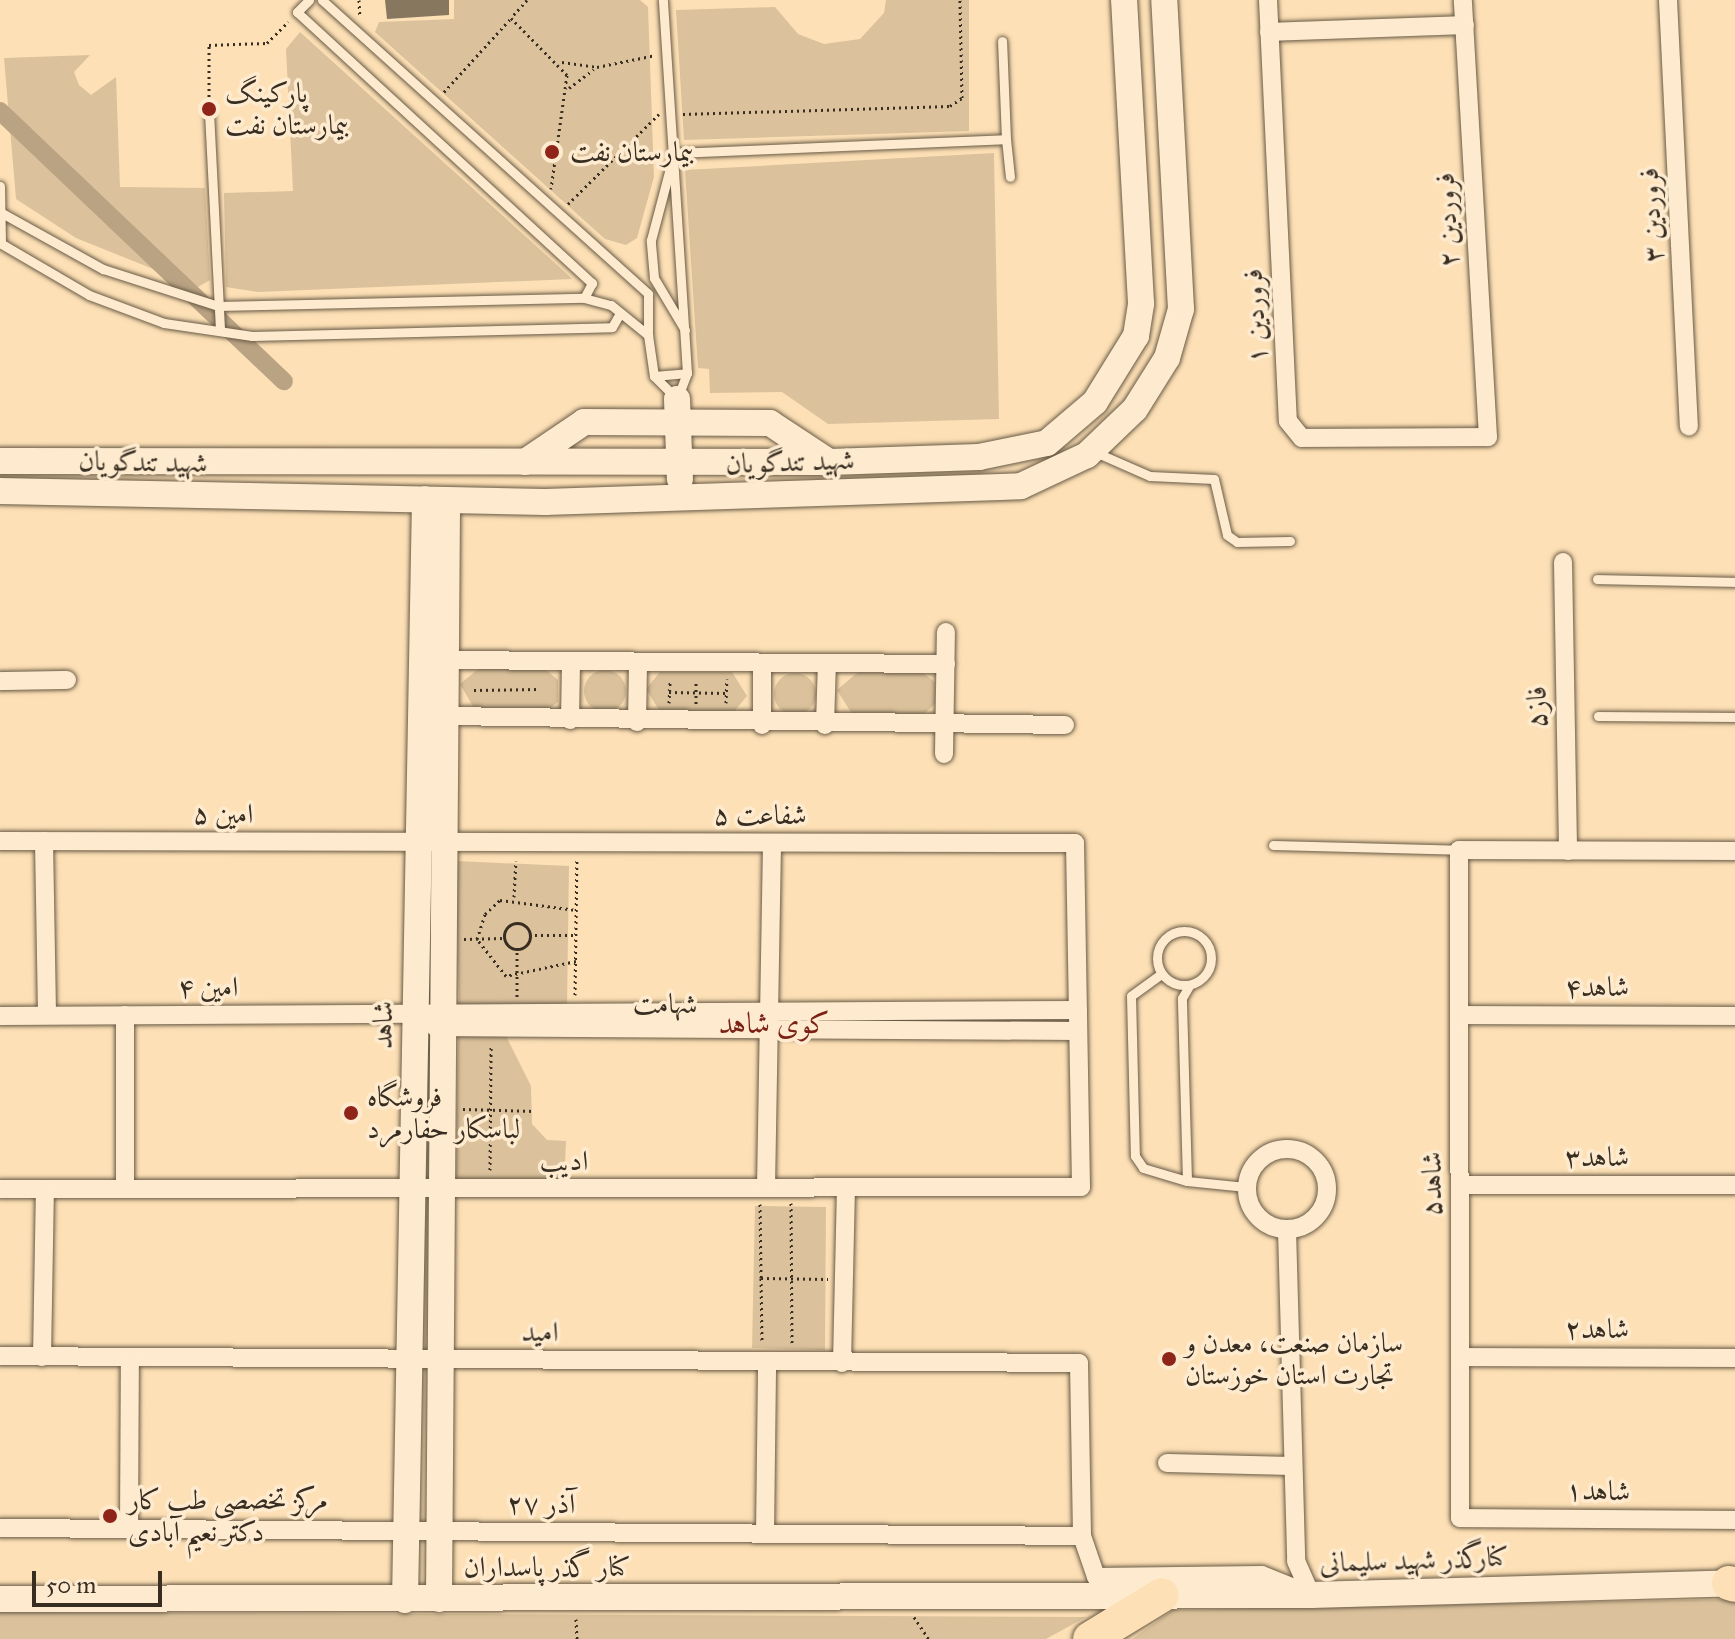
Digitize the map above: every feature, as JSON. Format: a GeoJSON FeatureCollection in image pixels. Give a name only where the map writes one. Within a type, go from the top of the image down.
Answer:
{"type":"FeatureCollection","features":[{"type":"Feature","properties":{"kind":"highway"},"geometry":{"type":"LineString","coordinates":[[1090,1639],[1162,1595]]}},
{"type":"Feature","properties":{"kind":"main road","name":"شهید تندگویان"},"geometry":{"type":"LineString","coordinates":[[0,461],[829,462],[979,457],[1047,443],[1095,402],[1136,336],[1141,303],[1124,0]]}},
{"type":"Feature","properties":{"kind":"main road","name":"شهید تندگویان"},"geometry":{"type":"LineString","coordinates":[[0,491],[436,500],[680,497],[1021,486],[1093,450],[1135,409],[1167,358],[1181,309],[1164,0]]}},
{"type":"Feature","properties":{"kind":"main road"},"geometry":{"type":"LineString","coordinates":[[1141,303],[1181,309]]}},
{"type":"Feature","properties":{"kind":"main road"},"geometry":{"type":"LineString","coordinates":[[678,411],[680,497]]}},
{"type":"Feature","properties":{"kind":"main road"},"geometry":{"type":"LineString","coordinates":[[525,462],[584,422],[678,411],[770,423],[829,462]]}},
{"type":"Feature","properties":{"kind":"main road"},"geometry":{"type":"LineString","coordinates":[[979,457],[983,487]]}},
{"type":"Feature","properties":{"kind":"main road","name":"شاهد"},"geometry":{"type":"LineString","coordinates":[[405,1600],[415,1014],[446,716],[446,660],[436,500]]}},
{"type":"Feature","properties":{"kind":"main road","name":"شاهد"},"geometry":{"type":"LineString","coordinates":[[436,500],[432,844],[444,938],[439,1599]]}},
{"type":"Feature","properties":{"kind":"main road","name":"کنارگذر شهید سلیمانی"},"geometry":{"type":"LineString","coordinates":[[1094,1597],[1311,1595],[1733,1584]]}},
{"type":"Feature","properties":{"kind":"main road","name":"کنار گذر پاسداران"},"geometry":{"type":"LineString","coordinates":[[0,1599],[1094,1597]]}},
{"type":"Feature","properties":{"kind":"street","name":"فروردین ۱"},"geometry":{"type":"LineString","coordinates":[[1268,0],[1288,421],[1302,438],[1488,437]]}},
{"type":"Feature","properties":{"kind":"street","name":"فروردین ۲"},"geometry":{"type":"LineString","coordinates":[[1463,0],[1488,437]]}},
{"type":"Feature","properties":{"kind":"street","name":"فروردین ۳"},"geometry":{"type":"LineString","coordinates":[[1668,0],[1689,426]]}},
{"type":"Feature","properties":{"kind":"street"},"geometry":{"type":"LineString","coordinates":[[1269,32],[1465,25]]}},
{"type":"Feature","properties":{"kind":"street","name":"فاز۵"},"geometry":{"type":"LineString","coordinates":[[1563,562],[1568,851]]}},
{"type":"Feature","properties":{"kind":"street"},"geometry":{"type":"LineString","coordinates":[[944,754],[946,632]]}},
{"type":"Feature","properties":{"kind":"street"},"geometry":{"type":"LineString","coordinates":[[446,660],[946,664]]}},
{"type":"Feature","properties":{"kind":"street"},"geometry":{"type":"LineString","coordinates":[[570,720],[571,661]]}},
{"type":"Feature","properties":{"kind":"street"},"geometry":{"type":"LineString","coordinates":[[637,722],[638,662]]}},
{"type":"Feature","properties":{"kind":"street"},"geometry":{"type":"LineString","coordinates":[[762,663],[762,725]]}},
{"type":"Feature","properties":{"kind":"street"},"geometry":{"type":"LineString","coordinates":[[825,725],[827,663]]}},
{"type":"Feature","properties":{"kind":"street"},"geometry":{"type":"LineString","coordinates":[[0,681],[67,680]]}},
{"type":"Feature","properties":{"kind":"street"},"geometry":{"type":"LineString","coordinates":[[446,716],[762,725],[1065,725]]}},
{"type":"Feature","properties":{"kind":"street","name":"امین ۵"},"geometry":{"type":"LineString","coordinates":[[0,841],[432,844]]}},
{"type":"Feature","properties":{"kind":"street"},"geometry":{"type":"LineString","coordinates":[[44,841],[47,1015]]}},
{"type":"Feature","properties":{"kind":"street"},"geometry":{"type":"LineString","coordinates":[[763,1188],[772,843]]}},
{"type":"Feature","properties":{"kind":"street","name":"شفاعت ۵"},"geometry":{"type":"LineString","coordinates":[[432,844],[1075,843],[1078,1010]]}},
{"type":"Feature","properties":{"kind":"street"},"geometry":{"type":"LineString","coordinates":[[1459,850],[1735,851]]}},
{"type":"Feature","properties":{"kind":"street","name":"شاهد۵"},"geometry":{"type":"LineString","coordinates":[[1459,850],[1460,1518]]}},
{"type":"Feature","properties":{"kind":"street"},"geometry":{"type":"LineString","coordinates":[[1078,1010],[1078,1031]]}},
{"type":"Feature","properties":{"kind":"street","name":"شهامت"},"geometry":{"type":"LineString","coordinates":[[443,1022],[518,1011],[1078,1010]]}},
{"type":"Feature","properties":{"kind":"street"},"geometry":{"type":"LineString","coordinates":[[415,1014],[443,1022]]}},
{"type":"Feature","properties":{"kind":"street","name":"امین ۴"},"geometry":{"type":"LineString","coordinates":[[0,1016],[415,1014]]}},
{"type":"Feature","properties":{"kind":"street"},"geometry":{"type":"LineString","coordinates":[[125,1015],[125,1189]]}},
{"type":"Feature","properties":{"kind":"street","name":"شاهد۴"},"geometry":{"type":"LineString","coordinates":[[1459,1015],[1735,1016]]}},
{"type":"Feature","properties":{"kind":"street","name":"شهامت"},"geometry":{"type":"LineString","coordinates":[[443,1022],[491,1032],[1078,1031]]}},
{"type":"Feature","properties":{"kind":"street","name":"ادیب"},"geometry":{"type":"LineString","coordinates":[[0,1189],[1081,1187],[1078,1031]]}},
{"type":"Feature","properties":{"kind":"street"},"geometry":{"type":"LineString","coordinates":[[1295,1148],[1316,1159],[1328,1179],[1327,1202],[1313,1221],[1287,1230],[1252,1210],[1246,1187],[1254,1165],[1272,1151],[1295,1148]]}},
{"type":"Feature","properties":{"kind":"street","name":"شاهد۳"},"geometry":{"type":"LineString","coordinates":[[1460,1185],[1735,1185]]}},
{"type":"Feature","properties":{"kind":"street"},"geometry":{"type":"LineString","coordinates":[[842,1363],[846,1188]]}},
{"type":"Feature","properties":{"kind":"street"},"geometry":{"type":"LineString","coordinates":[[42,1357],[45,1189]]}},
{"type":"Feature","properties":{"kind":"street"},"geometry":{"type":"LineString","coordinates":[[1287,1230],[1296,1561],[1311,1595]]}},
{"type":"Feature","properties":{"kind":"street","name":"امید"},"geometry":{"type":"LineString","coordinates":[[0,1356],[409,1361],[764,1357],[793,1363],[1079,1363],[1082,1536]]}},
{"type":"Feature","properties":{"kind":"street"},"geometry":{"type":"LineString","coordinates":[[764,1357],[765,1534]]}},
{"type":"Feature","properties":{"kind":"street","name":"شاهد۲"},"geometry":{"type":"LineString","coordinates":[[1460,1357],[1735,1358]]}},
{"type":"Feature","properties":{"kind":"street"},"geometry":{"type":"LineString","coordinates":[[129,1529],[130,1358]]}},
{"type":"Feature","properties":{"kind":"street"},"geometry":{"type":"LineString","coordinates":[[1167,1463],[1293,1466]]}},
{"type":"Feature","properties":{"kind":"street","name":"شاهد۱"},"geometry":{"type":"LineString","coordinates":[[1460,1518],[1735,1520]]}},
{"type":"Feature","properties":{"kind":"street","name":"آذر ۲۷"},"geometry":{"type":"LineString","coordinates":[[0,1528],[1082,1536]]}},
{"type":"Feature","properties":{"kind":"street"},"geometry":{"type":"LineString","coordinates":[[1082,1536],[1096,1577],[1262,1575],[1311,1595]]}},
{"type":"Feature","properties":{"kind":"lane"},"geometry":{"type":"LineString","coordinates":[[309,0],[297,12],[592,283],[584,298]]}},
{"type":"Feature","properties":{"kind":"lane"},"geometry":{"type":"LineString","coordinates":[[322,0],[648,294],[648,335],[654,376],[678,411]]}},
{"type":"Feature","properties":{"kind":"lane"},"geometry":{"type":"LineString","coordinates":[[663,0],[687,373],[678,411]]}},
{"type":"Feature","properties":{"kind":"lane"},"geometry":{"type":"LineString","coordinates":[[1002,41],[1010,177]]}},
{"type":"Feature","properties":{"kind":"lane"},"geometry":{"type":"LineString","coordinates":[[209,112],[220,331]]}},
{"type":"Feature","properties":{"kind":"lane"},"geometry":{"type":"LineString","coordinates":[[674,153],[1006,139]]}},
{"type":"Feature","properties":{"kind":"lane"},"geometry":{"type":"LineString","coordinates":[[674,153],[651,240],[654,278],[685,330]]}},
{"type":"Feature","properties":{"kind":"lane"},"geometry":{"type":"LineString","coordinates":[[0,186],[0,243],[89,295],[164,323],[220,331],[612,327],[620,313]]}},
{"type":"Feature","properties":{"kind":"lane"},"geometry":{"type":"LineString","coordinates":[[0,212],[103,269],[218,306],[584,298],[620,313],[648,335]]}},
{"type":"Feature","properties":{"kind":"lane"},"geometry":{"type":"LineString","coordinates":[[654,376],[687,373]]}},
{"type":"Feature","properties":{"kind":"lane"},"geometry":{"type":"LineString","coordinates":[[1093,450],[1150,476],[1214,479],[1227,535],[1237,542],[1290,541]]}},
{"type":"Feature","properties":{"kind":"lane"},"geometry":{"type":"LineString","coordinates":[[1597,579],[1735,582]]}},
{"type":"Feature","properties":{"kind":"lane"},"geometry":{"type":"LineString","coordinates":[[1598,716],[1735,717]]}},
{"type":"Feature","properties":{"kind":"lane"},"geometry":{"type":"LineString","coordinates":[[1273,845],[1459,850]]}},
{"type":"Feature","properties":{"kind":"lane"},"geometry":{"type":"LineString","coordinates":[[1161,974],[1160,944],[1187,930],[1211,950],[1203,979],[1189,986],[1182,998],[1187,1181]]}},
{"type":"Feature","properties":{"kind":"lane"},"geometry":{"type":"LineString","coordinates":[[1161,974],[1189,986]]}},
{"type":"Feature","properties":{"kind":"lane"},"geometry":{"type":"LineString","coordinates":[[1161,974],[1131,996],[1135,1156],[1143,1168],[1187,1181],[1246,1187]]}},
{"type":"Feature","properties":{"kind":"path"},"geometry":{"type":"LineString","coordinates":[[435,102],[527,0]]}},
{"type":"Feature","properties":{"kind":"path"},"geometry":{"type":"LineString","coordinates":[[559,213],[655,115],[672,113],[729,117],[950,106],[962,98],[960,0]]}},
{"type":"Feature","properties":{"kind":"path"},"geometry":{"type":"LineString","coordinates":[[209,112],[209,45],[267,43],[297,12]]}},
{"type":"Feature","properties":{"kind":"path"},"geometry":{"type":"LineString","coordinates":[[511,18],[561,61],[597,67],[667,52]]}},
{"type":"Feature","properties":{"kind":"path"},"geometry":{"type":"LineString","coordinates":[[548,204],[569,88],[561,61]]}},
{"type":"Feature","properties":{"kind":"path"},"geometry":{"type":"LineString","coordinates":[[569,88],[597,67]]}},
{"type":"Feature","properties":{"kind":"path"},"geometry":{"type":"LineString","coordinates":[[539,661],[541,719]]}},
{"type":"Feature","properties":{"kind":"path"},"geometry":{"type":"LineString","coordinates":[[696,662],[696,724]]}},
{"type":"Feature","properties":{"kind":"path"},"geometry":{"type":"LineString","coordinates":[[726,703],[727,676]]}},
{"type":"Feature","properties":{"kind":"path"},"geometry":{"type":"LineString","coordinates":[[669,706],[670,682]]}},
{"type":"Feature","properties":{"kind":"path"},"geometry":{"type":"LineString","coordinates":[[474,690],[539,689]]}},
{"type":"Feature","properties":{"kind":"path"},"geometry":{"type":"LineString","coordinates":[[669,692],[726,693]]}},
{"type":"Feature","properties":{"kind":"path"},"geometry":{"type":"LineString","coordinates":[[514,897],[516,843]]}},
{"type":"Feature","properties":{"kind":"path"},"geometry":{"type":"LineString","coordinates":[[575,1011],[577,843]]}},
{"type":"Feature","properties":{"kind":"path"},"geometry":{"type":"LineString","coordinates":[[514,897],[549,912],[576,910]]}},
{"type":"Feature","properties":{"kind":"path"},"geometry":{"type":"LineString","coordinates":[[514,897],[485,914],[477,939],[486,959],[516,975]]}},
{"type":"Feature","properties":{"kind":"path"},"geometry":{"type":"LineString","coordinates":[[504,938],[510,924],[521,923],[529,935]]}},
{"type":"Feature","properties":{"kind":"path"},"geometry":{"type":"LineString","coordinates":[[518,1011],[517,949],[529,935],[576,935]]}},
{"type":"Feature","properties":{"kind":"path"},"geometry":{"type":"LineString","coordinates":[[444,938],[504,938],[517,949]]}},
{"type":"Feature","properties":{"kind":"path"},"geometry":{"type":"LineString","coordinates":[[516,975],[549,961],[576,961]]}},
{"type":"Feature","properties":{"kind":"path"},"geometry":{"type":"LineString","coordinates":[[490,1190],[491,1032]]}},
{"type":"Feature","properties":{"kind":"path"},"geometry":{"type":"LineString","coordinates":[[443,1108],[535,1111]]}},
{"type":"Feature","properties":{"kind":"path"},"geometry":{"type":"LineString","coordinates":[[763,1188],[761,1278],[764,1357]]}},
{"type":"Feature","properties":{"kind":"path"},"geometry":{"type":"LineString","coordinates":[[791,1188],[793,1363]]}},
{"type":"Feature","properties":{"kind":"path"},"geometry":{"type":"LineString","coordinates":[[761,1278],[844,1279]]}},
{"type":"Feature","properties":{"kind":"shaded area"},"geometry":{"type":"Polygon","coordinates":[[[454,0],[640,0],[648,7],[654,177],[637,238],[626,245],[605,239],[375,32],[379,22],[454,19],[454,0]]]}},
{"type":"Feature","properties":{"kind":"shaded area"},"geometry":{"type":"Polygon","coordinates":[[[886,0],[969,0],[969,131],[684,140],[676,10],[775,7],[798,34],[824,44],[860,39],[884,13],[886,0]]]}},
{"type":"Feature","properties":{"kind":"shaded area"},"geometry":{"type":"Polygon","coordinates":[[[300,32],[572,279],[258,292],[226,287],[224,193],[293,191],[286,49],[300,32]]]}},
{"type":"Feature","properties":{"kind":"shaded area"},"geometry":{"type":"Polygon","coordinates":[[[90,55],[74,72],[79,85],[91,95],[116,77],[120,187],[205,188],[210,280],[198,287],[76,238],[16,199],[4,58],[90,55]]]}},
{"type":"Feature","properties":{"kind":"shaded area"},"geometry":{"type":"Polygon","coordinates":[[[994,153],[999,419],[828,424],[782,392],[710,393],[709,369],[698,368],[685,170],[994,153]]]}},
{"type":"Feature","properties":{"kind":"shaded area"},"geometry":{"type":"Polygon","coordinates":[[[482,666],[546,670],[558,680],[558,702],[546,711],[474,708],[460,684],[482,666]]]}},
{"type":"Feature","properties":{"kind":"shaded area"},"geometry":{"type":"Polygon","coordinates":[[[605,670],[620,676],[626,691],[620,706],[605,712],[590,706],[584,691],[590,676],[605,670]]]}},
{"type":"Feature","properties":{"kind":"shaded area"},"geometry":{"type":"Polygon","coordinates":[[[660,672],[732,672],[747,696],[733,713],[661,713],[646,689],[660,672]]]}},
{"type":"Feature","properties":{"kind":"shaded area"},"geometry":{"type":"Polygon","coordinates":[[[858,672],[923,673],[935,682],[935,704],[924,714],[852,714],[837,690],[858,672]]]}},
{"type":"Feature","properties":{"kind":"shaded area"},"geometry":{"type":"Polygon","coordinates":[[[795,673],[810,679],[816,694],[810,709],[795,715],[780,709],[774,694],[780,679],[795,673]]]}},
{"type":"Feature","properties":{"kind":"shaded area"},"geometry":{"type":"Polygon","coordinates":[[[456,861],[569,866],[567,1007],[459,1007],[456,861]]]}},
{"type":"Feature","properties":{"kind":"shaded area"},"geometry":{"type":"Polygon","coordinates":[[[458,1036],[506,1036],[531,1086],[532,1124],[547,1140],[566,1141],[564,1186],[456,1187],[458,1036]]]}},
{"type":"Feature","properties":{"kind":"shaded area"},"geometry":{"type":"Polygon","coordinates":[[[755,1206],[826,1207],[825,1350],[752,1348],[755,1206]]]}},
{"type":"Feature","properties":{"kind":"shaded area"},"geometry":{"type":"Polygon","coordinates":[[[1735,1599],[1735,1639],[1132,1639],[1173,1610],[1735,1599]]]}},
{"type":"Feature","properties":{"kind":"shaded area"},"geometry":{"type":"Polygon","coordinates":[[[0,1612],[1086,1617],[1046,1639],[0,1639],[0,1612]]]}},
{"type":"Feature","properties":{"kind":"waterway"},"geometry":{"type":"LineString","coordinates":[[0,111],[284,381]]}},
{"type":"Feature","properties":{"kind":"place","name":"پارکینگ بیمارستان نفت"},"geometry":{"type":"Point","coordinates":[209,109]}},
{"type":"Feature","properties":{"kind":"place","name":"بیمارستان نفت"},"geometry":{"type":"Point","coordinates":[552,152]}},
{"type":"Feature","properties":{"kind":"place","name":"فروشگاه لباسکار حفارمرد"},"geometry":{"type":"Point","coordinates":[351,1113]}},
{"type":"Feature","properties":{"kind":"place","name":"سازمان صنعت، معدن و تجارت استان خوزستان"},"geometry":{"type":"Point","coordinates":[1169,1359]}},
{"type":"Feature","properties":{"kind":"place","name":"مرکز تخصصی طب کار دکتر نعیم آبادی"},"geometry":{"type":"Point","coordinates":[110,1516]}},
{"type":"Feature","properties":{"kind":"district","name":"کوی شاهد"},"geometry":{"type":"Point","coordinates":[774,1023]}}]}
